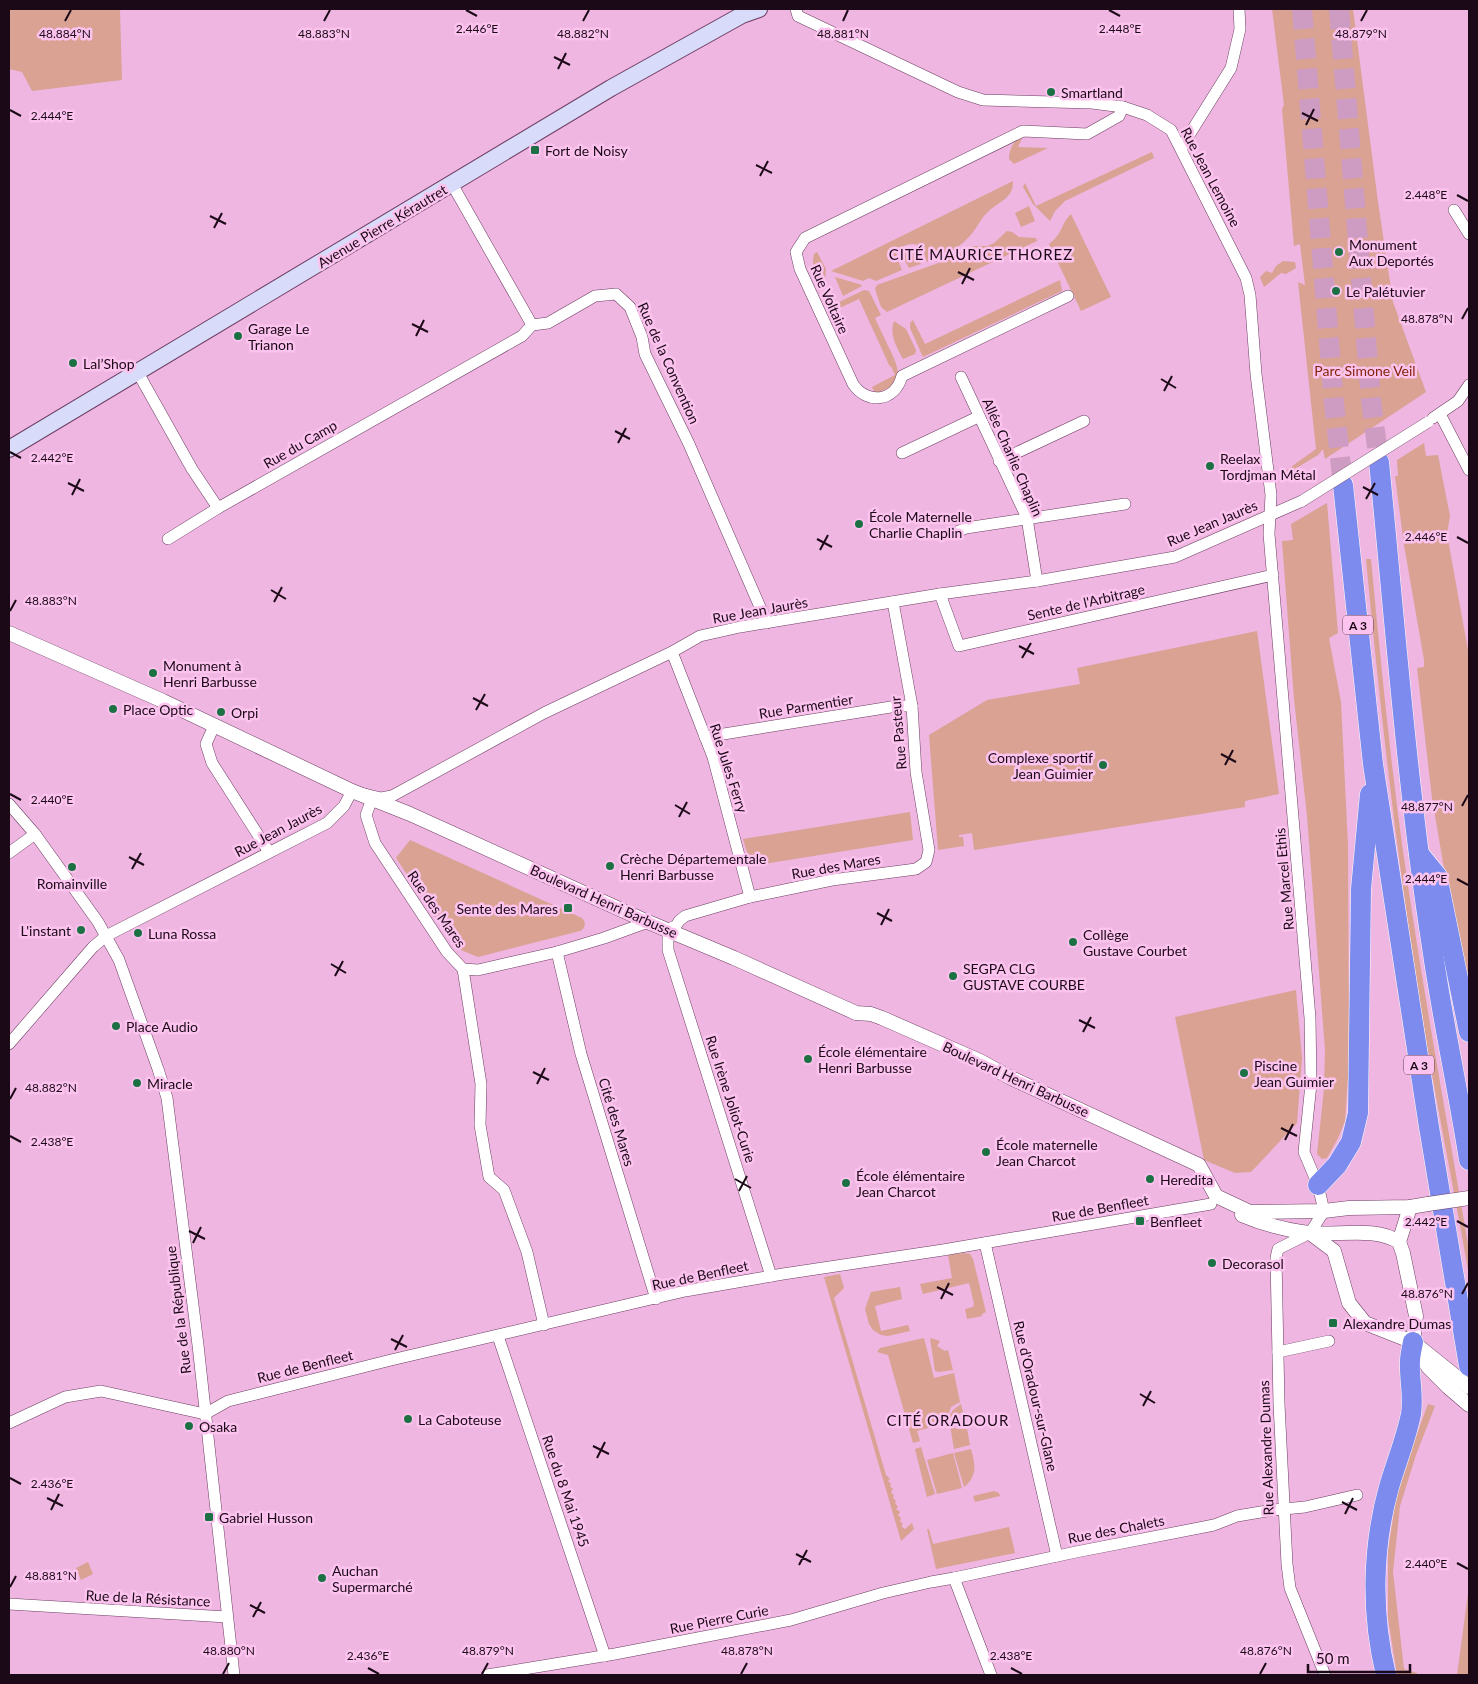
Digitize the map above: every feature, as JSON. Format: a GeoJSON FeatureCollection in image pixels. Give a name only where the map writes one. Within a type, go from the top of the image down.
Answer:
{"type":"FeatureCollection","features":[{"type":"Feature","properties":{"kind":"highway","name":"A 3"},"geometry":{"type":"LineString","coordinates":[[1380,462],[1406,741],[1419,854],[1432,948],[1469,1160]]}},
{"type":"Feature","properties":{"kind":"highway","name":"A 3"},"geometry":{"type":"LineString","coordinates":[[1343,485],[1373,764],[1427,1117],[1469,1366]]}},
{"type":"Feature","properties":{"kind":"highway"},"geometry":{"type":"LineString","coordinates":[[1318,1185],[1337,1165],[1351,1142],[1358,1113],[1361,889],[1373,764]]}},
{"type":"Feature","properties":{"kind":"highway"},"geometry":{"type":"LineString","coordinates":[[1419,854],[1437,876],[1469,1032]]}},
{"type":"Feature","properties":{"kind":"highway"},"geometry":{"type":"LineString","coordinates":[[1386,1675],[1380,1652],[1375,1606],[1380,1530],[1389,1489],[1411,1415],[1410,1359],[1413,1342]]}},
{"type":"Feature","properties":{"kind":"main road","name":"Avenue Pierre Kérautret"},"geometry":{"type":"LineString","coordinates":[[9,449],[611,88],[742,15],[759,9]]}},
{"type":"Feature","properties":{"kind":"street","name":"Rue Jean Lemoine"},"geometry":{"type":"LineString","coordinates":[[796,9],[798,16],[958,92],[983,100],[1092,103],[1124,107],[1147,115],[1171,130],[1246,278],[1250,296],[1256,374],[1271,495],[1270,515]]}},
{"type":"Feature","properties":{"kind":"street"},"geometry":{"type":"LineString","coordinates":[[1180,148],[1231,68],[1240,29],[1239,9]]}},
{"type":"Feature","properties":{"kind":"street","name":"Rue Voltaire"},"geometry":{"type":"LineString","coordinates":[[1068,296],[902,376],[898,387],[892,392],[881,398],[875,398],[862,395],[853,384],[800,269],[796,252],[805,238],[1023,131],[1087,134],[1119,116],[1124,107]]}},
{"type":"Feature","properties":{"kind":"street"},"geometry":{"type":"LineString","coordinates":[[452,184],[532,325]]}},
{"type":"Feature","properties":{"kind":"street"},"geometry":{"type":"LineString","coordinates":[[1454,210],[1469,234]]}},
{"type":"Feature","properties":{"kind":"street","name":"Rue de la Convention"},"geometry":{"type":"LineString","coordinates":[[532,325],[548,323],[595,296],[616,294],[630,307],[642,337],[645,354],[689,444],[767,623]]}},
{"type":"Feature","properties":{"kind":"street","name":"Rue du Camp"},"geometry":{"type":"LineString","coordinates":[[168,539],[218,508],[522,336],[532,325]]}},
{"type":"Feature","properties":{"kind":"street"},"geometry":{"type":"LineString","coordinates":[[137,371],[192,468],[218,508]]}},
{"type":"Feature","properties":{"kind":"street","name":"Allée Charlie Chaplin"},"geometry":{"type":"LineString","coordinates":[[961,377],[978,417],[1027,518],[1037,581]]}},
{"type":"Feature","properties":{"kind":"street","name":"Rue Jean Jaurès"},"geometry":{"type":"LineString","coordinates":[[9,1044],[93,947],[106,936],[327,823],[350,797],[381,798],[392,796],[544,713],[672,652],[700,636],[740,627],[940,594],[1037,581],[1175,557],[1302,501],[1464,400],[1469,385]]}},
{"type":"Feature","properties":{"kind":"street"},"geometry":{"type":"LineString","coordinates":[[1440,414],[1469,470]]}},
{"type":"Feature","properties":{"kind":"street"},"geometry":{"type":"LineString","coordinates":[[902,453],[978,417]]}},
{"type":"Feature","properties":{"kind":"street"},"geometry":{"type":"LineString","coordinates":[[999,461],[1084,421]]}},
{"type":"Feature","properties":{"kind":"street"},"geometry":{"type":"LineString","coordinates":[[952,534],[966,528],[1124,504]]}},
{"type":"Feature","properties":{"kind":"street","name":"Rue Marcel Ethis"},"geometry":{"type":"LineString","coordinates":[[1270,515],[1269,534],[1310,1018],[1311,1084],[1304,1152],[1318,1185],[1324,1211]]}},
{"type":"Feature","properties":{"kind":"street","name":"Sente de l'Arbitrage"},"geometry":{"type":"LineString","coordinates":[[940,594],[959,646],[1273,575]]}},
{"type":"Feature","properties":{"kind":"street","name":"Rue Pasteur"},"geometry":{"type":"LineString","coordinates":[[893,602],[912,706],[916,772],[929,850],[926,862]]}},
{"type":"Feature","properties":{"kind":"street","name":"Boulevard Henri Barbusse"},"geometry":{"type":"LineString","coordinates":[[9,633],[214,726],[350,797],[372,799],[410,814],[648,922],[856,1013],[871,1014],[882,1018],[980,1061],[1011,1078],[1199,1165]]}},
{"type":"Feature","properties":{"kind":"street","name":"Rue Jules Ferry"},"geometry":{"type":"LineString","coordinates":[[672,652],[716,766],[750,897]]}},
{"type":"Feature","properties":{"kind":"street","name":"Rue Parmentier"},"geometry":{"type":"LineString","coordinates":[[705,737],[897,706],[912,706]]}},
{"type":"Feature","properties":{"kind":"street"},"geometry":{"type":"LineString","coordinates":[[214,726],[206,744],[212,763],[269,852]]}},
{"type":"Feature","properties":{"kind":"street","name":"Rue des Mares"},"geometry":{"type":"LineString","coordinates":[[372,799],[366,815],[375,843],[447,952],[463,969],[478,970],[557,952],[648,922]]}},
{"type":"Feature","properties":{"kind":"street","name":"Rue de la République"},"geometry":{"type":"LineString","coordinates":[[9,804],[35,834],[98,922],[119,960],[167,1098],[234,1675]]}},
{"type":"Feature","properties":{"kind":"street"},"geometry":{"type":"LineString","coordinates":[[9,853],[35,834]]}},
{"type":"Feature","properties":{"kind":"street","name":"Rue des Mares"},"geometry":{"type":"LineString","coordinates":[[668,930],[676,926],[685,916],[750,897],[832,880],[916,869],[926,862]]}},
{"type":"Feature","properties":{"kind":"street","name":"Rue Irène Joliot-Curie"},"geometry":{"type":"LineString","coordinates":[[668,930],[668,950],[771,1276]]}},
{"type":"Feature","properties":{"kind":"street","name":"Cité des Mares"},"geometry":{"type":"LineString","coordinates":[[557,952],[581,1054],[656,1299]]}},
{"type":"Feature","properties":{"kind":"street"},"geometry":{"type":"LineString","coordinates":[[463,969],[481,1084],[480,1125],[488,1177],[504,1190],[524,1243],[544,1325]]}},
{"type":"Feature","properties":{"kind":"street"},"geometry":{"type":"LineString","coordinates":[[1199,1165],[1211,1204],[1266,1224],[1310,1233],[1383,1234],[1399,1242]]}},
{"type":"Feature","properties":{"kind":"street"},"geometry":{"type":"LineString","coordinates":[[1199,1165],[1216,1196],[1250,1212],[1410,1207],[1469,1198]]}},
{"type":"Feature","properties":{"kind":"street","name":"Rue de Benfleet"},"geometry":{"type":"LineString","coordinates":[[205,1414],[228,1402],[391,1360],[685,1291],[1211,1204]]}},
{"type":"Feature","properties":{"kind":"street"},"geometry":{"type":"LineString","coordinates":[[1410,1207],[1399,1242],[1416,1316],[1413,1342],[1428,1367],[1469,1405]]}},
{"type":"Feature","properties":{"kind":"street"},"geometry":{"type":"LineString","coordinates":[[1310,1233],[1324,1211]]}},
{"type":"Feature","properties":{"kind":"street"},"geometry":{"type":"LineString","coordinates":[[1310,1233],[1334,1251],[1349,1303],[1365,1323],[1413,1342],[1469,1388]]}},
{"type":"Feature","properties":{"kind":"street","name":"Rue Alexandre Dumas"},"geometry":{"type":"LineString","coordinates":[[1310,1233],[1278,1249],[1276,1258],[1278,1352],[1284,1509],[1290,1588],[1325,1675]]}},
{"type":"Feature","properties":{"kind":"street","name":"Rue d'Oradour-sur-Glane"},"geometry":{"type":"LineString","coordinates":[[984,1243],[1057,1556]]}},
{"type":"Feature","properties":{"kind":"street","name":"Rue du 8 Mai 1945"},"geometry":{"type":"LineString","coordinates":[[498,1336],[605,1656]]}},
{"type":"Feature","properties":{"kind":"street"},"geometry":{"type":"LineString","coordinates":[[1278,1352],[1328,1341]]}},
{"type":"Feature","properties":{"kind":"street"},"geometry":{"type":"LineString","coordinates":[[9,1423],[65,1397],[101,1392],[205,1414]]}},
{"type":"Feature","properties":{"kind":"street","name":"Rue des Chalets"},"geometry":{"type":"LineString","coordinates":[[954,1578],[1214,1525],[1237,1516],[1305,1507],[1357,1495]]}},
{"type":"Feature","properties":{"kind":"street"},"geometry":{"type":"LineString","coordinates":[[954,1578],[991,1675]]}},
{"type":"Feature","properties":{"kind":"street","name":"Rue Pierre Curie"},"geometry":{"type":"LineString","coordinates":[[487,1675],[605,1656],[791,1620],[883,1593],[954,1578]]}},
{"type":"Feature","properties":{"kind":"street","name":"Rue de la Résistance"},"geometry":{"type":"LineString","coordinates":[[9,1604],[226,1617]]}},
{"type":"Feature","properties":{"kind":"green space"},"geometry":{"type":"Polygon","coordinates":[[[9,9],[120,9],[122,80],[32,91],[22,72],[9,69],[9,9]]]}},
{"type":"Feature","properties":{"kind":"green space","name":"Parc Simone Veil"},"geometry":{"type":"Polygon","coordinates":[[[1272,9],[1353,9],[1393,302],[1426,392],[1325,459],[1323,449],[1318,455],[1285,475],[1284,472],[1316,449],[1298,282],[1305,285],[1300,244],[1294,246],[1282,109],[1284,105],[1272,9]]]}},
{"type":"Feature","properties":{"kind":"green space"},"geometry":{"type":"Polygon","coordinates":[[[1023,136],[1018,147],[1048,148],[1014,164],[1009,159],[1010,152],[1015,142],[1023,136]]]}},
{"type":"Feature","properties":{"kind":"green space"},"geometry":{"type":"Polygon","coordinates":[[[1152,152],[1154,158],[1065,201],[1055,211],[1050,221],[1033,204],[1023,187],[1025,183],[1036,206],[1152,152]]]}},
{"type":"Feature","properties":{"kind":"green space"},"geometry":{"type":"Polygon","coordinates":[[[1013,181],[1013,187],[1008,196],[985,215],[968,238],[946,254],[927,262],[921,246],[908,245],[897,253],[902,270],[876,281],[869,278],[863,281],[831,271],[1013,181]]]}},
{"type":"Feature","properties":{"kind":"green space"},"geometry":{"type":"Polygon","coordinates":[[[1029,206],[1035,221],[1021,227],[1015,213],[1029,206]]]}},
{"type":"Feature","properties":{"kind":"green space"},"geometry":{"type":"Polygon","coordinates":[[[1071,214],[1111,297],[1081,311],[1049,244],[1057,236],[1071,214]]]}},
{"type":"Feature","properties":{"kind":"green space"},"geometry":{"type":"Polygon","coordinates":[[[1007,231],[1019,237],[1036,238],[1037,241],[887,312],[881,307],[875,289],[877,285],[944,261],[973,246],[987,246],[994,243],[1007,231]]]}},
{"type":"Feature","properties":{"kind":"green space"},"geometry":{"type":"Polygon","coordinates":[[[913,248],[921,264],[909,268],[901,254],[913,248]]]}},
{"type":"Feature","properties":{"kind":"green space"},"geometry":{"type":"Polygon","coordinates":[[[817,252],[826,269],[825,281],[816,285],[813,262],[814,254],[817,252]]]}},
{"type":"Feature","properties":{"kind":"green space"},"geometry":{"type":"Polygon","coordinates":[[[1283,261],[1295,262],[1296,268],[1286,274],[1281,273],[1264,287],[1260,277],[1266,271],[1272,273],[1276,266],[1283,261]]]}},
{"type":"Feature","properties":{"kind":"green space"},"geometry":{"type":"Polygon","coordinates":[[[835,277],[862,285],[862,286],[843,296],[835,277]]]}},
{"type":"Feature","properties":{"kind":"green space"},"geometry":{"type":"Polygon","coordinates":[[[1060,280],[1062,291],[923,357],[910,328],[910,323],[913,320],[925,344],[1060,280]]]}},
{"type":"Feature","properties":{"kind":"green space"},"geometry":{"type":"Polygon","coordinates":[[[864,290],[869,291],[881,315],[875,318],[892,354],[898,375],[892,386],[875,393],[872,387],[895,375],[891,366],[859,299],[835,310],[833,305],[864,290]]]}},
{"type":"Feature","properties":{"kind":"green space"},"geometry":{"type":"Polygon","coordinates":[[[894,321],[906,329],[916,350],[915,354],[903,359],[893,336],[894,321]]]}},
{"type":"Feature","properties":{"kind":"green space"},"geometry":{"type":"Polygon","coordinates":[[[1424,443],[1426,456],[1438,455],[1450,516],[1447,534],[1469,656],[1469,987],[1446,880],[1432,798],[1417,668],[1424,667],[1424,660],[1404,545],[1395,476],[1398,476],[1397,460],[1424,443]]]}},
{"type":"Feature","properties":{"kind":"green space"},"geometry":{"type":"Polygon","coordinates":[[[1327,503],[1338,633],[1329,638],[1341,702],[1348,845],[1349,1064],[1345,1121],[1327,1158],[1322,1159],[1317,1154],[1324,1089],[1325,1050],[1307,816],[1294,699],[1282,541],[1293,540],[1291,524],[1327,503]]]}},
{"type":"Feature","properties":{"kind":"green space"},"geometry":{"type":"Polygon","coordinates":[[[1366,559],[1371,559],[1389,737],[1409,895],[1469,1250],[1469,1276],[1432,1076],[1412,953],[1390,784],[1366,559]]]}},
{"type":"Feature","properties":{"kind":"green space","name":"Complexe sportif Jean Guimier"},"geometry":{"type":"Polygon","coordinates":[[[1257,631],[1279,794],[1245,801],[1245,807],[974,850],[972,833],[959,835],[959,837],[963,837],[964,846],[938,850],[929,735],[987,700],[1080,684],[1077,668],[1257,631]]]}},
{"type":"Feature","properties":{"kind":"green space"},"geometry":{"type":"Polygon","coordinates":[[[910,812],[913,840],[751,866],[743,839],[910,812]]]}},
{"type":"Feature","properties":{"kind":"green space"},"geometry":{"type":"Polygon","coordinates":[[[410,840],[582,918],[585,924],[584,927],[580,931],[478,957],[456,948],[396,858],[410,840]]]}},
{"type":"Feature","properties":{"kind":"green space","name":"Piscine Jean Guimier"},"geometry":{"type":"Polygon","coordinates":[[[1296,990],[1302,1058],[1297,1123],[1251,1172],[1235,1173],[1204,1160],[1175,1017],[1296,990]]]}},
{"type":"Feature","properties":{"kind":"green space"},"geometry":{"type":"Polygon","coordinates":[[[970,1254],[973,1259],[986,1312],[982,1316],[967,1319],[965,1309],[973,1307],[974,1304],[969,1283],[923,1294],[920,1284],[952,1278],[948,1255],[970,1254]]]}},
{"type":"Feature","properties":{"kind":"green space"},"geometry":{"type":"Polygon","coordinates":[[[840,1274],[844,1288],[834,1298],[886,1475],[890,1479],[888,1481],[893,1489],[891,1492],[898,1507],[896,1509],[900,1512],[898,1515],[903,1524],[901,1526],[905,1529],[912,1523],[914,1529],[901,1541],[824,1277],[840,1274]]]}},
{"type":"Feature","properties":{"kind":"green space"},"geometry":{"type":"Polygon","coordinates":[[[900,1287],[902,1299],[875,1306],[881,1331],[908,1325],[910,1331],[888,1336],[881,1335],[873,1330],[869,1324],[865,1309],[871,1292],[900,1287]]]}},
{"type":"Feature","properties":{"kind":"green space"},"geometry":{"type":"Polygon","coordinates":[[[924,1338],[934,1378],[954,1373],[960,1402],[951,1407],[947,1417],[945,1417],[946,1423],[917,1431],[920,1441],[913,1443],[888,1355],[877,1352],[880,1348],[924,1338]]]}},
{"type":"Feature","properties":{"kind":"green space"},"geometry":{"type":"Polygon","coordinates":[[[930,1338],[940,1341],[937,1346],[945,1351],[948,1350],[953,1370],[935,1371],[930,1338]]]}},
{"type":"Feature","properties":{"kind":"green space"},"geometry":{"type":"Polygon","coordinates":[[[961,1404],[963,1412],[958,1414],[959,1419],[965,1422],[966,1427],[955,1425],[949,1417],[953,1410],[961,1404]]]}},
{"type":"Feature","properties":{"kind":"green space"},"geometry":{"type":"Polygon","coordinates":[[[1428,1404],[1435,1406],[1416,1455],[1400,1506],[1393,1572],[1404,1669],[1418,1675],[1397,1675],[1388,1618],[1388,1551],[1398,1485],[1428,1404]]]}},
{"type":"Feature","properties":{"kind":"green space"},"geometry":{"type":"Polygon","coordinates":[[[950,1425],[957,1429],[967,1429],[970,1445],[954,1449],[950,1425]]]}},
{"type":"Feature","properties":{"kind":"green space"},"geometry":{"type":"Polygon","coordinates":[[[921,1447],[935,1494],[927,1497],[915,1449],[921,1447]]]}},
{"type":"Feature","properties":{"kind":"green space"},"geometry":{"type":"Polygon","coordinates":[[[971,1449],[974,1470],[972,1479],[964,1487],[954,1453],[971,1449]]]}},
{"type":"Feature","properties":{"kind":"green space"},"geometry":{"type":"Polygon","coordinates":[[[953,1453],[962,1488],[937,1494],[927,1460],[953,1453]]]}},
{"type":"Feature","properties":{"kind":"green space"},"geometry":{"type":"Polygon","coordinates":[[[994,1491],[999,1493],[1000,1496],[975,1502],[973,1496],[994,1491]]]}},
{"type":"Feature","properties":{"kind":"green space"},"geometry":{"type":"Polygon","coordinates":[[[1009,1527],[1015,1553],[936,1569],[927,1529],[929,1529],[933,1544],[1009,1527]]]}},
{"type":"Feature","properties":{"kind":"green space"},"geometry":{"type":"Polygon","coordinates":[[[88,1562],[93,1574],[81,1580],[76,1568],[88,1562]]]}},
{"type":"Feature","properties":{"kind":"green space"},"geometry":{"type":"Polygon","coordinates":[[[1469,1586],[1469,1675],[1457,1675],[1469,1586]]]}},
{"type":"Feature","properties":{"kind":"tunnel"},"geometry":{"type":"LineString","coordinates":[[1302,9],[1334,403],[1343,485]]}},
{"type":"Feature","properties":{"kind":"tunnel"},"geometry":{"type":"LineString","coordinates":[[1339,9],[1371,400],[1379,462]]}},
{"type":"Feature","properties":{"kind":"place","name":"Smartland"},"geometry":{"type":"Point","coordinates":[1051,92]}},
{"type":"Feature","properties":{"kind":"place","name":"Fort de Noisy"},"geometry":{"type":"Point","coordinates":[535,150]}},
{"type":"Feature","properties":{"kind":"place","name":"Monument Aux Deportés"},"geometry":{"type":"Point","coordinates":[1339,252]}},
{"type":"Feature","properties":{"kind":"place","name":"Le Palétuvier"},"geometry":{"type":"Point","coordinates":[1336,291]}},
{"type":"Feature","properties":{"kind":"place","name":"Garage Le Trianon"},"geometry":{"type":"Point","coordinates":[238,336]}},
{"type":"Feature","properties":{"kind":"place","name":"Lal’Shop"},"geometry":{"type":"Point","coordinates":[73,363]}},
{"type":"Feature","properties":{"kind":"place","name":"Reelax Tordjman Métal"},"geometry":{"type":"Point","coordinates":[1210,466]}},
{"type":"Feature","properties":{"kind":"place","name":"École Maternelle Charlie Chaplin"},"geometry":{"type":"Point","coordinates":[859,524]}},
{"type":"Feature","properties":{"kind":"place","name":"Monument à Henri Barbusse"},"geometry":{"type":"Point","coordinates":[153,673]}},
{"type":"Feature","properties":{"kind":"place","name":"Place Optic"},"geometry":{"type":"Point","coordinates":[113,709]}},
{"type":"Feature","properties":{"kind":"place","name":"Orpi"},"geometry":{"type":"Point","coordinates":[221,712]}},
{"type":"Feature","properties":{"kind":"place","name":"Complexe sportif Jean Guimier"},"geometry":{"type":"Point","coordinates":[1103,765]}},
{"type":"Feature","properties":{"kind":"place","name":"Crèche Départementale Henri Barbusse"},"geometry":{"type":"Point","coordinates":[610,866]}},
{"type":"Feature","properties":{"kind":"place","name":"Romainville"},"geometry":{"type":"Point","coordinates":[72,867]}},
{"type":"Feature","properties":{"kind":"place","name":"Sente des Mares"},"geometry":{"type":"Point","coordinates":[568,908]}},
{"type":"Feature","properties":{"kind":"place","name":"L'instant"},"geometry":{"type":"Point","coordinates":[81,930]}},
{"type":"Feature","properties":{"kind":"place","name":"Luna Rossa"},"geometry":{"type":"Point","coordinates":[138,933]}},
{"type":"Feature","properties":{"kind":"place","name":"Collège Gustave Courbet"},"geometry":{"type":"Point","coordinates":[1073,942]}},
{"type":"Feature","properties":{"kind":"place","name":"SEGPA CLG GUSTAVE COURBE"},"geometry":{"type":"Point","coordinates":[953,976]}},
{"type":"Feature","properties":{"kind":"place","name":"Place Audio"},"geometry":{"type":"Point","coordinates":[116,1026]}},
{"type":"Feature","properties":{"kind":"place","name":"École élémentaire Henri Barbusse"},"geometry":{"type":"Point","coordinates":[808,1059]}},
{"type":"Feature","properties":{"kind":"place","name":"Piscine Jean Guimier"},"geometry":{"type":"Point","coordinates":[1244,1073]}},
{"type":"Feature","properties":{"kind":"place","name":"Miracle"},"geometry":{"type":"Point","coordinates":[137,1083]}},
{"type":"Feature","properties":{"kind":"place","name":"École maternelle Jean Charcot"},"geometry":{"type":"Point","coordinates":[986,1152]}},
{"type":"Feature","properties":{"kind":"place","name":"Heredita"},"geometry":{"type":"Point","coordinates":[1150,1179]}},
{"type":"Feature","properties":{"kind":"place","name":"École élémentaire Jean Charcot"},"geometry":{"type":"Point","coordinates":[846,1183]}},
{"type":"Feature","properties":{"kind":"place","name":"Benfleet"},"geometry":{"type":"Point","coordinates":[1140,1221]}},
{"type":"Feature","properties":{"kind":"place","name":"Decorasol"},"geometry":{"type":"Point","coordinates":[1212,1263]}},
{"type":"Feature","properties":{"kind":"place","name":"Alexandre Dumas"},"geometry":{"type":"Point","coordinates":[1333,1323]}},
{"type":"Feature","properties":{"kind":"place","name":"La Caboteuse"},"geometry":{"type":"Point","coordinates":[408,1419]}},
{"type":"Feature","properties":{"kind":"place","name":"Osaka"},"geometry":{"type":"Point","coordinates":[189,1426]}},
{"type":"Feature","properties":{"kind":"place","name":"Gabriel Husson"},"geometry":{"type":"Point","coordinates":[209,1517]}},
{"type":"Feature","properties":{"kind":"place","name":"Auchan Supermarché"},"geometry":{"type":"Point","coordinates":[322,1578]}},
{"type":"Feature","properties":{"kind":"district","name":"CITÉ MAURICE THOREZ"},"geometry":{"type":"Point","coordinates":[981,254]}},
{"type":"Feature","properties":{"kind":"district","name":"CITÉ ORADOUR"},"geometry":{"type":"Point","coordinates":[948,1420]}}]}
